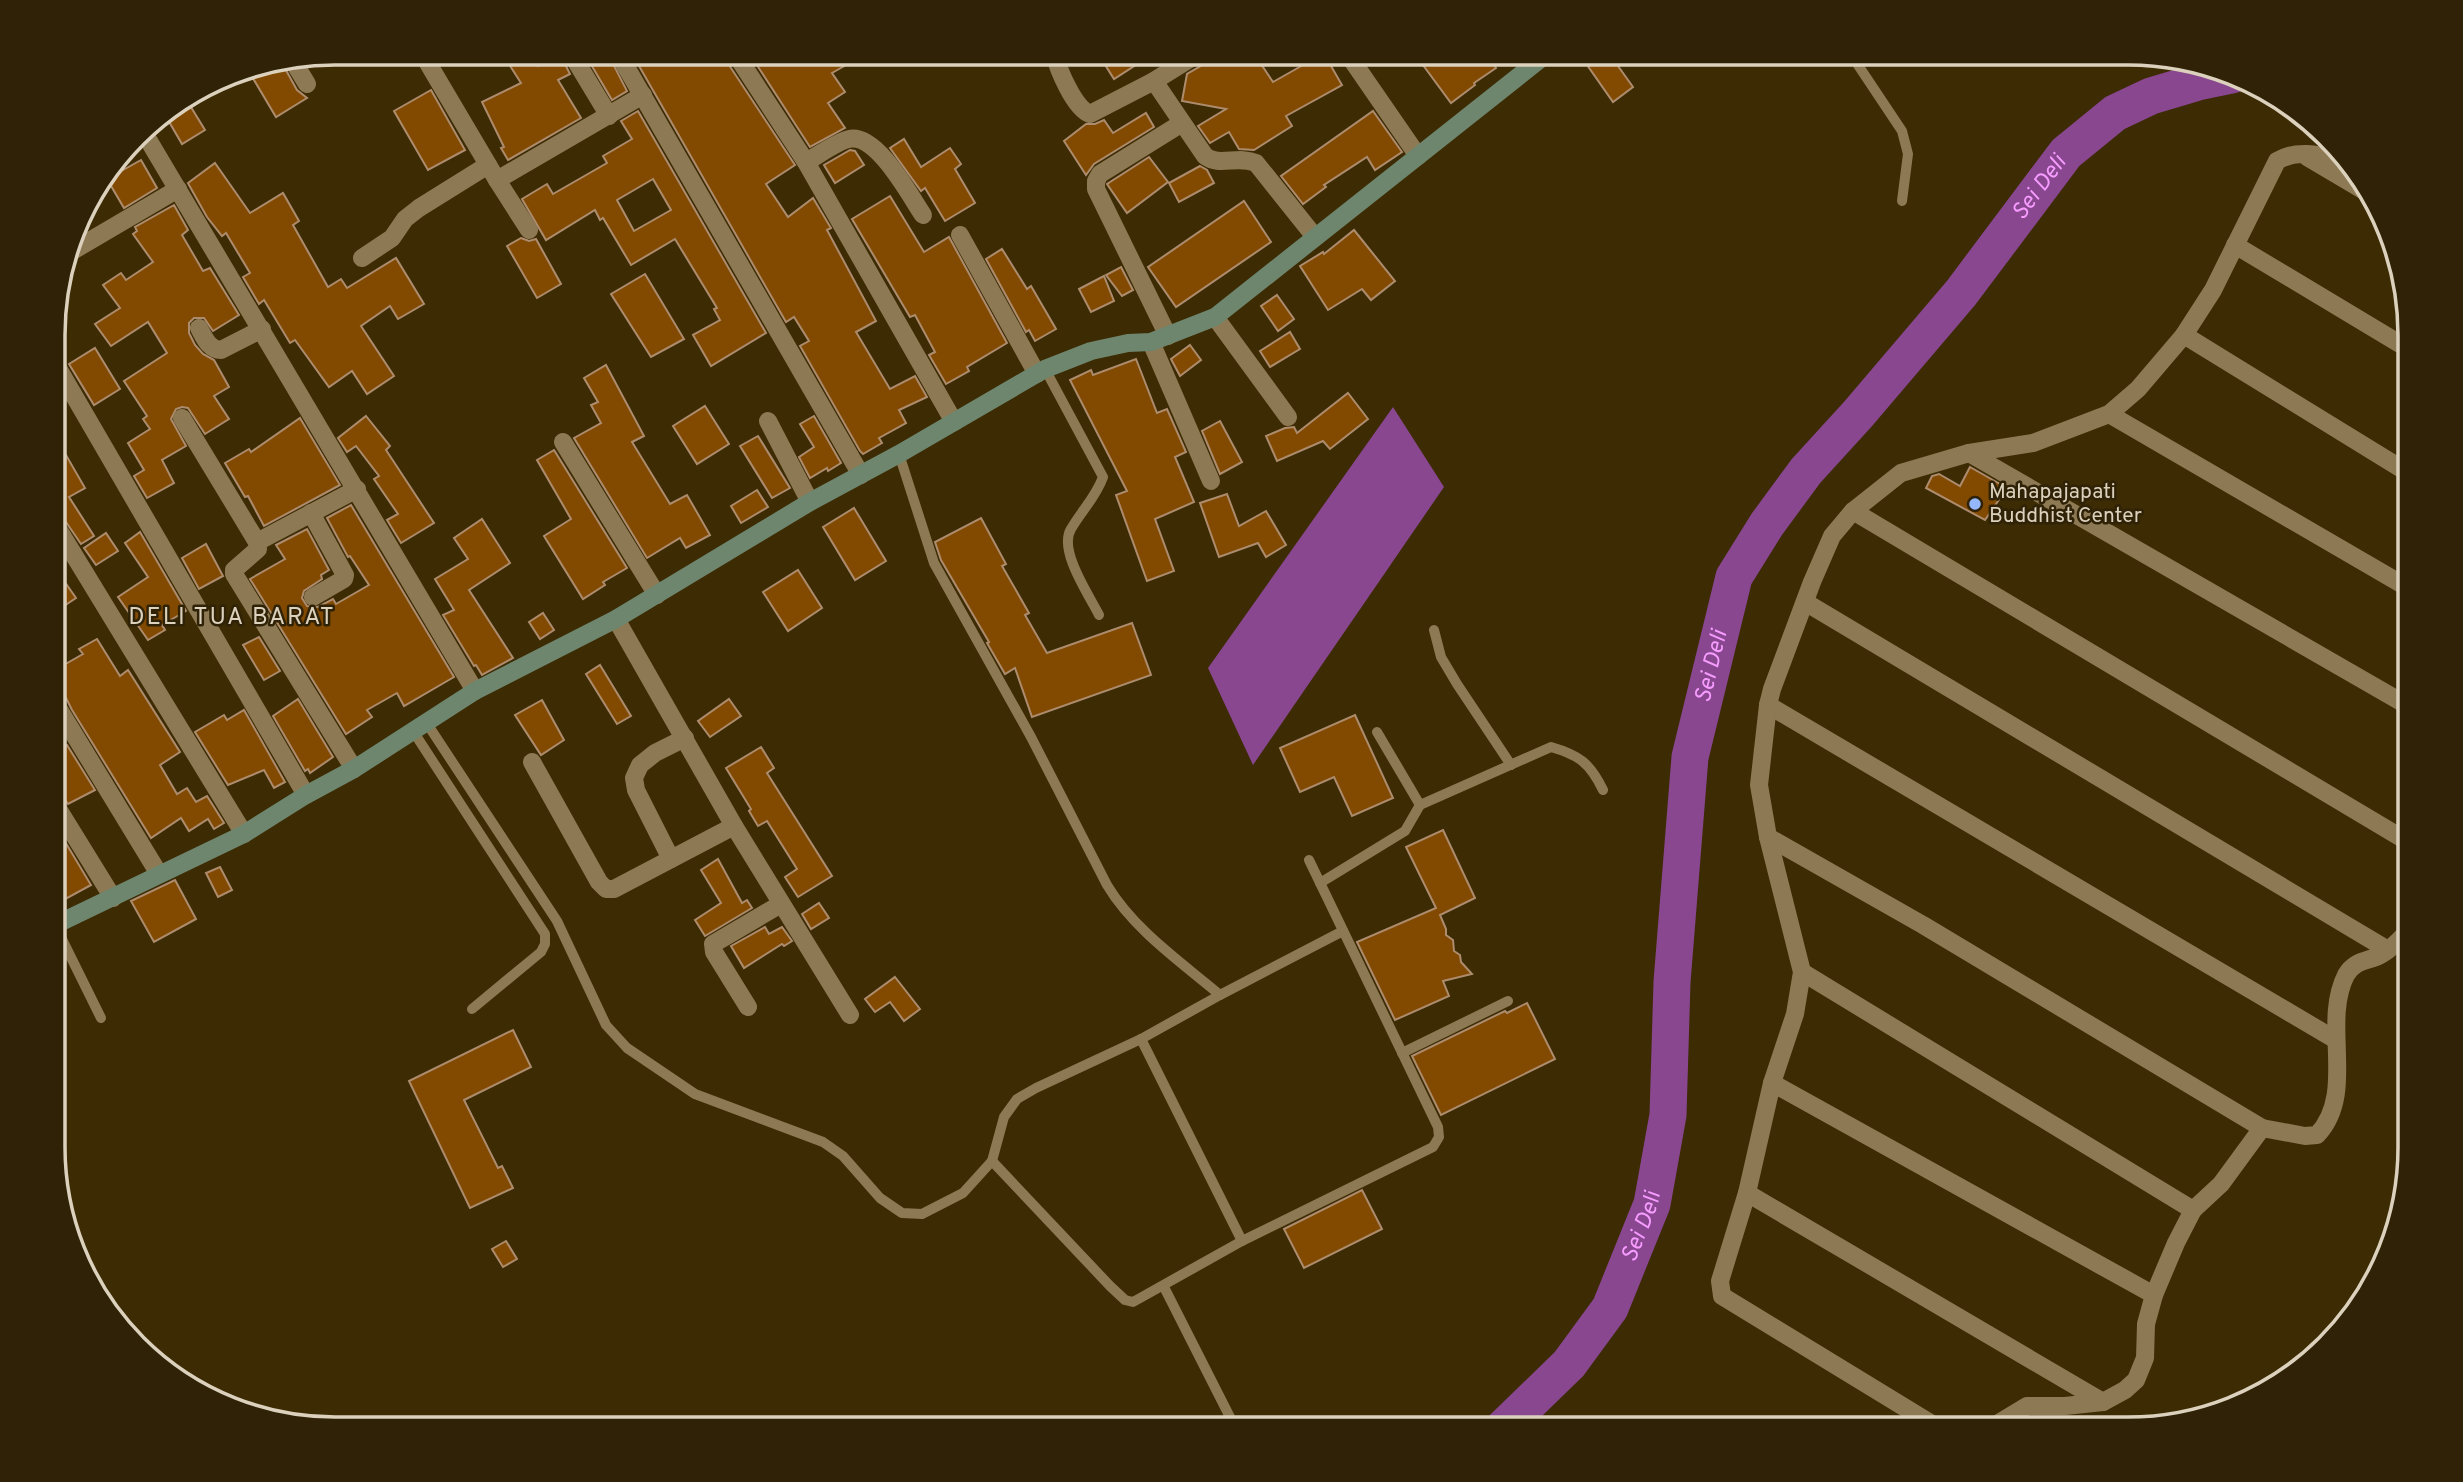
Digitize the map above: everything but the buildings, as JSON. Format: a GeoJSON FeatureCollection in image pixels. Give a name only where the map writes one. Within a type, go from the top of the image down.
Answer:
{"type":"FeatureCollection","features":[{"type":"Feature","properties":{"kind":"main road"},"geometry":{"type":"LineString","coordinates":[[65,920],[244,834],[354,769],[475,691],[616,619],[810,502],[900,454],[1041,371],[1091,351],[1128,343],[1151,342],[1215,317],[1532,65]]}},
{"type":"Feature","properties":{"kind":"street"},"geometry":{"type":"LineString","coordinates":[[430,65],[492,173],[529,230]]}},
{"type":"Feature","properties":{"kind":"street"},"geometry":{"type":"LineString","coordinates":[[579,65],[609,116]]}},
{"type":"Feature","properties":{"kind":"street"},"geometry":{"type":"LineString","coordinates":[[626,65],[861,475]]}},
{"type":"Feature","properties":{"kind":"street"},"geometry":{"type":"LineString","coordinates":[[743,65],[806,162],[954,422]]}},
{"type":"Feature","properties":{"kind":"street"},"geometry":{"type":"LineString","coordinates":[[1058,65],[1079,107],[1090,114],[1179,65]]}},
{"type":"Feature","properties":{"kind":"street"},"geometry":{"type":"LineString","coordinates":[[1356,65],[1418,156]]}},
{"type":"Feature","properties":{"kind":"street"},"geometry":{"type":"LineString","coordinates":[[297,68],[307,84]]}},
{"type":"Feature","properties":{"kind":"street"},"geometry":{"type":"LineString","coordinates":[[1154,81],[1211,161],[1247,159],[1256,163],[1315,237]]}},
{"type":"Feature","properties":{"kind":"street"},"geometry":{"type":"LineString","coordinates":[[362,258],[392,239],[405,219],[419,208],[609,116],[643,95]]}},
{"type":"Feature","properties":{"kind":"street"},"geometry":{"type":"LineString","coordinates":[[1168,336],[1111,222],[1096,189],[1096,181],[1100,174],[1182,123]]}},
{"type":"Feature","properties":{"kind":"street"},"geometry":{"type":"LineString","coordinates":[[806,162],[849,139],[858,139],[869,145],[891,166],[923,215]]}},
{"type":"Feature","properties":{"kind":"street"},"geometry":{"type":"LineString","coordinates":[[148,140],[475,691]]}},
{"type":"Feature","properties":{"kind":"street"},"geometry":{"type":"LineString","coordinates":[[1920,1417],[1722,1296],[1720,1281],[1747,1193],[1772,1083],[1795,1014],[1802,972],[1768,837],[1759,785],[1772,689],[1832,536],[1853,511],[1901,473],[1969,453],[2033,443],[2109,414],[2138,389],[2184,335],[2213,290],[2277,161],[2290,154],[2300,153],[2332,158]]}},
{"type":"Feature","properties":{"kind":"street"},"geometry":{"type":"LineString","coordinates":[[2300,153],[2353,185]]}},
{"type":"Feature","properties":{"kind":"street"},"geometry":{"type":"LineString","coordinates":[[79,247],[178,189]]}},
{"type":"Feature","properties":{"kind":"street"},"geometry":{"type":"LineString","coordinates":[[960,235],[1041,371]]}},
{"type":"Feature","properties":{"kind":"street"},"geometry":{"type":"LineString","coordinates":[[2235,244],[2398,343]]}},
{"type":"Feature","properties":{"kind":"street"},"geometry":{"type":"LineString","coordinates":[[1215,317],[1288,417]]}},
{"type":"Feature","properties":{"kind":"street"},"geometry":{"type":"LineString","coordinates":[[199,328],[210,346],[215,349],[221,349],[261,329]]}},
{"type":"Feature","properties":{"kind":"street"},"geometry":{"type":"LineString","coordinates":[[2184,335],[2398,467]]}},
{"type":"Feature","properties":{"kind":"street"},"geometry":{"type":"LineString","coordinates":[[1151,342],[1211,481]]}},
{"type":"Feature","properties":{"kind":"street"},"geometry":{"type":"LineString","coordinates":[[65,380],[306,795]]}},
{"type":"Feature","properties":{"kind":"street"},"geometry":{"type":"LineString","coordinates":[[2109,414],[2398,582]]}},
{"type":"Feature","properties":{"kind":"street"},"geometry":{"type":"LineString","coordinates":[[182,418],[257,542],[258,549],[234,570],[234,574],[354,769]]}},
{"type":"Feature","properties":{"kind":"street"},"geometry":{"type":"LineString","coordinates":[[768,421],[810,502]]}},
{"type":"Feature","properties":{"kind":"street"},"geometry":{"type":"LineString","coordinates":[[563,442],[657,595]]}},
{"type":"Feature","properties":{"kind":"street"},"geometry":{"type":"LineString","coordinates":[[1969,453],[2398,700]]}},
{"type":"Feature","properties":{"kind":"street"},"geometry":{"type":"LineString","coordinates":[[257,542],[357,489]]}},
{"type":"Feature","properties":{"kind":"street"},"geometry":{"type":"LineString","coordinates":[[1853,511],[2398,836]]}},
{"type":"Feature","properties":{"kind":"street"},"geometry":{"type":"LineString","coordinates":[[311,513],[345,575],[344,579],[313,597]]}},
{"type":"Feature","properties":{"kind":"street"},"geometry":{"type":"LineString","coordinates":[[65,540],[244,834]]}},
{"type":"Feature","properties":{"kind":"street"},"geometry":{"type":"LineString","coordinates":[[1805,602],[2388,950]]}},
{"type":"Feature","properties":{"kind":"street"},"geometry":{"type":"LineString","coordinates":[[616,619],[734,826],[850,1015]]}},
{"type":"Feature","properties":{"kind":"street"},"geometry":{"type":"LineString","coordinates":[[1768,705],[2336,1040]]}},
{"type":"Feature","properties":{"kind":"street"},"geometry":{"type":"LineString","coordinates":[[65,719],[159,874]]}},
{"type":"Feature","properties":{"kind":"street"},"geometry":{"type":"LineString","coordinates":[[671,859],[636,790],[634,778],[640,765],[655,753],[685,738]]}},
{"type":"Feature","properties":{"kind":"street"},"geometry":{"type":"LineString","coordinates":[[531,762],[599,882],[606,888],[614,889],[734,826]]}},
{"type":"Feature","properties":{"kind":"street"},"geometry":{"type":"LineString","coordinates":[[65,820],[113,898]]}},
{"type":"Feature","properties":{"kind":"street"},"geometry":{"type":"LineString","coordinates":[[1768,837],[1923,925],[2262,1128],[2305,1136],[2317,1136],[2324,1128],[2335,1100],[2338,1011],[2347,972],[2358,962],[2379,956],[2398,940]]}},
{"type":"Feature","properties":{"kind":"street"},"geometry":{"type":"LineString","coordinates":[[748,1007],[714,952],[713,944],[781,904]]}},
{"type":"Feature","properties":{"kind":"street"},"geometry":{"type":"LineString","coordinates":[[1802,972],[2193,1210]]}},
{"type":"Feature","properties":{"kind":"street"},"geometry":{"type":"LineString","coordinates":[[1772,1083],[2154,1296]]}},
{"type":"Feature","properties":{"kind":"street"},"geometry":{"type":"LineString","coordinates":[[2009,1417],[2027,1406],[2103,1402],[2125,1390],[2136,1380],[2145,1358],[2146,1324],[2154,1296],[2176,1243],[2193,1210],[2221,1184],[2262,1128]]}},
{"type":"Feature","properties":{"kind":"street"},"geometry":{"type":"LineString","coordinates":[[1747,1193],[2103,1402]]}},
{"type":"Feature","properties":{"kind":"lane"},"geometry":{"type":"LineString","coordinates":[[1859,65],[1902,131],[1908,154],[1902,201]]}},
{"type":"Feature","properties":{"kind":"lane"},"geometry":{"type":"LineString","coordinates":[[1041,371],[1103,477],[1098,490],[1069,531],[1067,540],[1068,552],[1099,615]]}},
{"type":"Feature","properties":{"kind":"lane"},"geometry":{"type":"LineString","coordinates":[[900,454],[934,563],[1031,737],[1107,885],[1119,904],[1136,922],[1220,995]]}},
{"type":"Feature","properties":{"kind":"lane"},"geometry":{"type":"LineString","coordinates":[[1434,630],[1441,657],[1451,675],[1511,765]]}},
{"type":"Feature","properties":{"kind":"lane"},"geometry":{"type":"LineString","coordinates":[[419,727],[557,922],[606,1025],[628,1048],[695,1094],[823,1142],[843,1156],[880,1198],[902,1213],[922,1214],[963,1193],[992,1161],[1004,1116],[1017,1099],[1141,1040],[1343,931]]}},
{"type":"Feature","properties":{"kind":"lane"},"geometry":{"type":"LineString","coordinates":[[419,727],[545,934],[545,944],[541,952],[472,1009]]}},
{"type":"Feature","properties":{"kind":"lane"},"geometry":{"type":"LineString","coordinates":[[1377,732],[1420,805]]}},
{"type":"Feature","properties":{"kind":"lane"},"geometry":{"type":"LineString","coordinates":[[1320,883],[1405,831],[1420,805],[1551,747],[1574,754],[1596,775],[1603,790]]}},
{"type":"Feature","properties":{"kind":"lane"},"geometry":{"type":"LineString","coordinates":[[992,1161],[1129,1302],[1138,1301],[1242,1241],[1433,1147],[1437,1142],[1438,1127],[1309,860]]}},
{"type":"Feature","properties":{"kind":"lane"},"geometry":{"type":"LineString","coordinates":[[65,945],[101,1018]]}},
{"type":"Feature","properties":{"kind":"lane"},"geometry":{"type":"LineString","coordinates":[[1402,1053],[1508,1001]]}},
{"type":"Feature","properties":{"kind":"lane"},"geometry":{"type":"LineString","coordinates":[[1141,1040],[1242,1241]]}},
{"type":"Feature","properties":{"kind":"lane"},"geometry":{"type":"LineString","coordinates":[[1164,1287],[1230,1417]]}},
{"type":"Feature","properties":{"kind":"shaded area"},"geometry":{"type":"Polygon","coordinates":[[[1393,407],[1444,487],[1253,765],[1208,668],[1393,407]]]}},
{"type":"Feature","properties":{"kind":"waterway","name":"Sei Deli"},"geometry":{"type":"LineString","coordinates":[[1514,1417],[1569,1364],[1610,1308],[1652,1204],[1668,1115],[1672,982],[1690,757],[1734,577],[1767,524],[1806,471],[1961,293],[2066,153],[2115,113],[2151,96],[2214,79]]}},
{"type":"Feature","properties":{"kind":"place","name":"Mahapajapati Buddhist Center"},"geometry":{"type":"Point","coordinates":[1975,504]}},
{"type":"Feature","properties":{"kind":"district","name":"DELI TUA BARAT"},"geometry":{"type":"Point","coordinates":[232,618]}}]}
